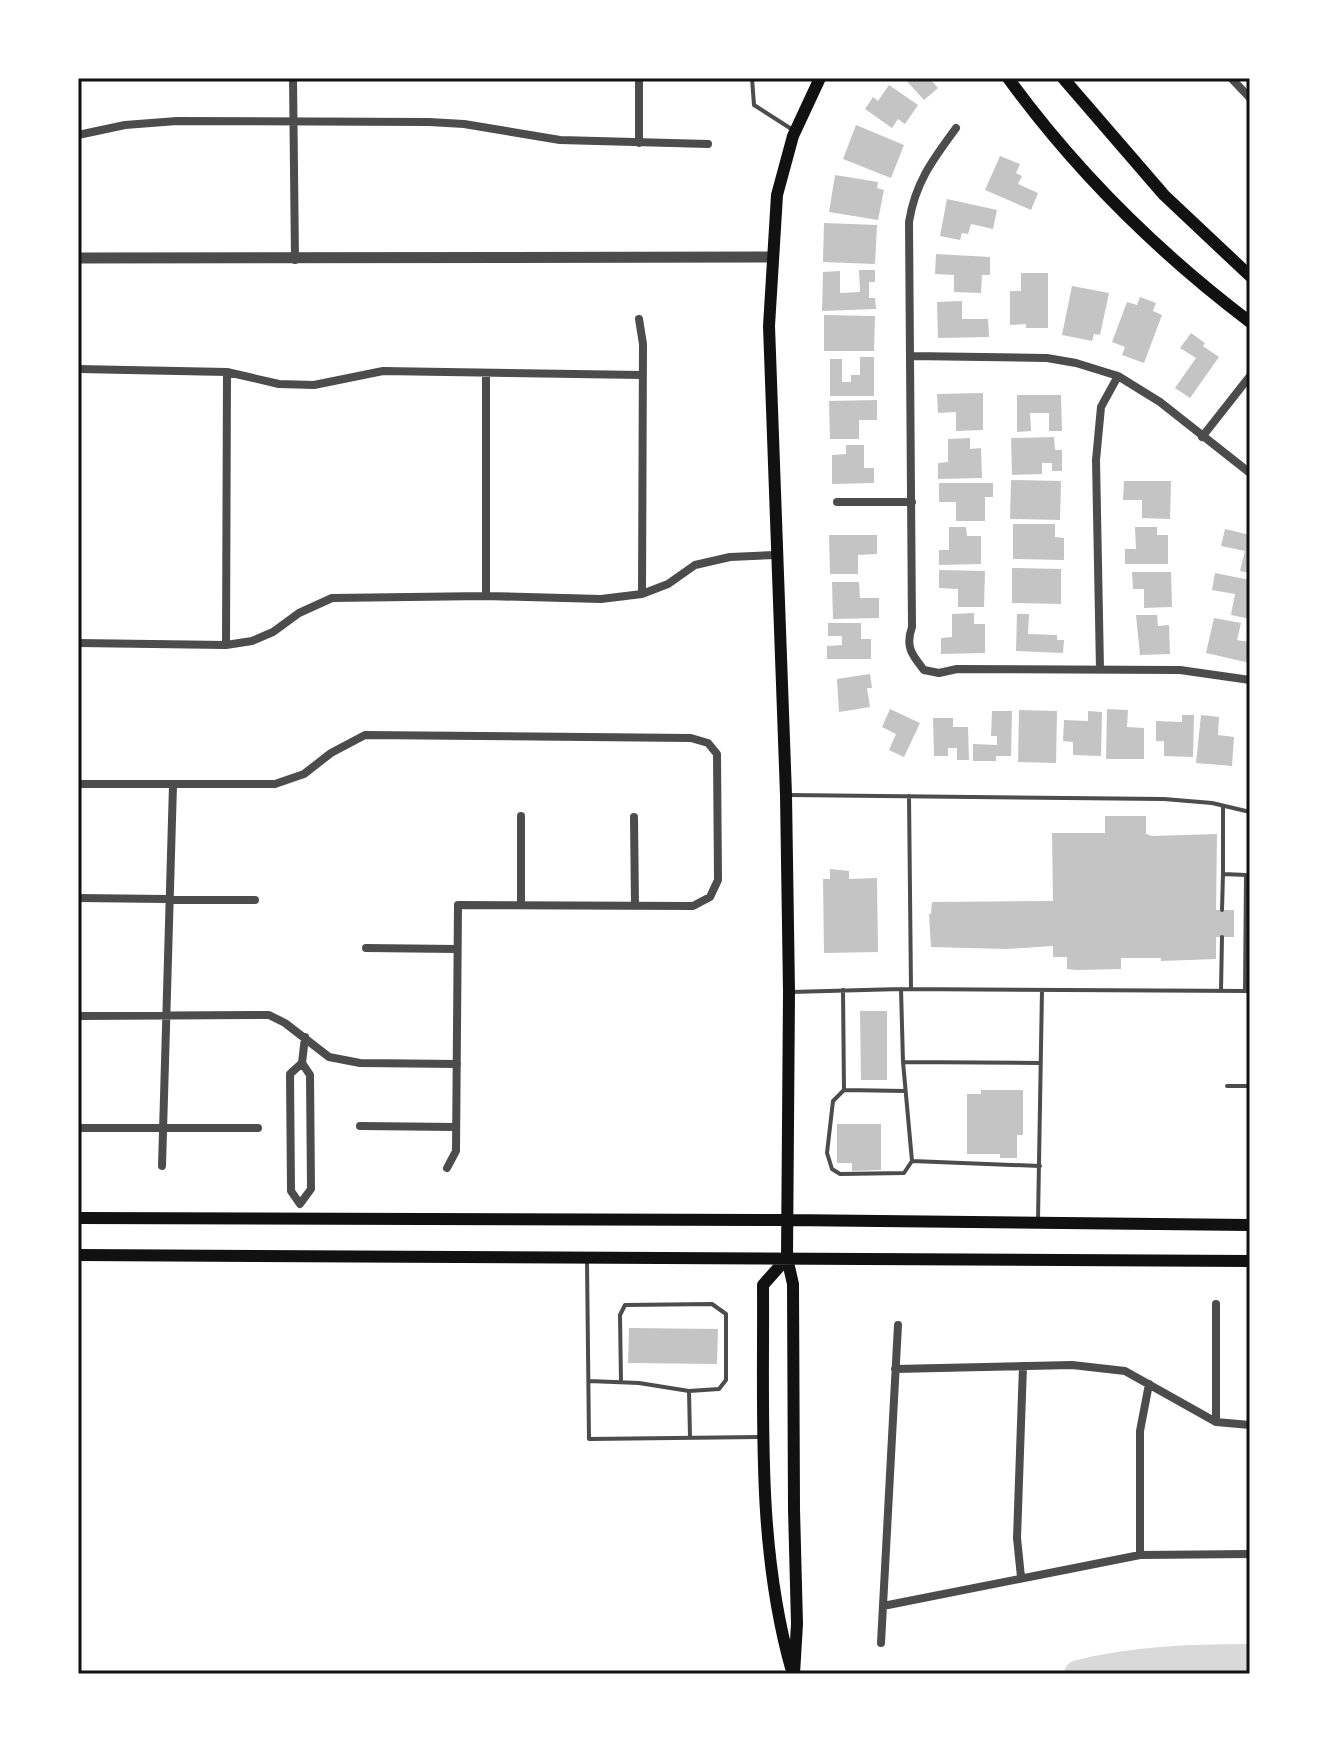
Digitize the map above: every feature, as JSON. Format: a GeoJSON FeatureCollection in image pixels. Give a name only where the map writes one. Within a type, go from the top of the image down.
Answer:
{"type":"FeatureCollection","features":[{"type":"Feature","properties":{"kind":"main road"},"geometry":{"type":"LineString","coordinates":[[793,1674],[797,1624],[793,1284],[787,1258],[789,992],[786,795],[769,379],[777,195],[795,131],[820,78]]}},
{"type":"Feature","properties":{"kind":"main road"},"geometry":{"type":"LineString","coordinates":[[1008,78],[1045,125],[1121,208],[1183,267],[1250,322]]}},
{"type":"Feature","properties":{"kind":"main road"},"geometry":{"type":"LineString","coordinates":[[1063,78],[1164,195],[1250,276]]}},
{"type":"Feature","properties":{"kind":"main road"},"geometry":{"type":"LineString","coordinates":[[78,1218],[1250,1225]]}},
{"type":"Feature","properties":{"kind":"main road"},"geometry":{"type":"LineString","coordinates":[[78,1255],[1250,1261]]}},
{"type":"Feature","properties":{"kind":"main road"},"geometry":{"type":"LineString","coordinates":[[787,1258],[763,1285],[765,1525],[778,1623],[793,1674]]}},
{"type":"Feature","properties":{"kind":"street"},"geometry":{"type":"LineString","coordinates":[[293,78],[295,260]]}},
{"type":"Feature","properties":{"kind":"street"},"geometry":{"type":"LineString","coordinates":[[639,78],[639,143]]}},
{"type":"Feature","properties":{"kind":"street"},"geometry":{"type":"LineString","coordinates":[[1231,78],[1250,98]]}},
{"type":"Feature","properties":{"kind":"street"},"geometry":{"type":"LineString","coordinates":[[78,135],[125,125],[177,121],[429,122],[464,124],[560,140],[708,144]]}},
{"type":"Feature","properties":{"kind":"street"},"geometry":{"type":"LineString","coordinates":[[956,128],[928,166],[913,199],[909,222],[912,627],[908,637],[911,653],[924,670],[939,673],[957,669],[1180,670],[1250,680]]}},
{"type":"Feature","properties":{"kind":"street"},"geometry":{"type":"LineString","coordinates":[[78,258],[772,257]]}},
{"type":"Feature","properties":{"kind":"street"},"geometry":{"type":"LineString","coordinates":[[639,319],[643,344],[642,594]]}},
{"type":"Feature","properties":{"kind":"street"},"geometry":{"type":"LineString","coordinates":[[911,356],[1047,358],[1118,376],[1160,402],[1250,473]]}},
{"type":"Feature","properties":{"kind":"street"},"geometry":{"type":"LineString","coordinates":[[78,369],[227,372],[279,384],[314,385],[383,371],[642,375]]}},
{"type":"Feature","properties":{"kind":"street"},"geometry":{"type":"LineString","coordinates":[[226,645],[227,372]]}},
{"type":"Feature","properties":{"kind":"street"},"geometry":{"type":"LineString","coordinates":[[486,374],[486,596]]}},
{"type":"Feature","properties":{"kind":"street"},"geometry":{"type":"LineString","coordinates":[[1100,669],[1096,460],[1101,407],[1118,376]]}},
{"type":"Feature","properties":{"kind":"street"},"geometry":{"type":"LineString","coordinates":[[1202,437],[1250,376]]}},
{"type":"Feature","properties":{"kind":"street"},"geometry":{"type":"LineString","coordinates":[[837,502],[912,502]]}},
{"type":"Feature","properties":{"kind":"street"},"geometry":{"type":"LineString","coordinates":[[78,643],[226,645],[252,641],[273,632],[299,613],[332,598],[486,596],[601,599],[642,594],[668,584],[695,565],[730,557],[776,555]]}},
{"type":"Feature","properties":{"kind":"street"},"geometry":{"type":"LineString","coordinates":[[78,784],[275,784],[304,774],[331,753],[365,735],[691,738],[708,743],[717,754],[718,880],[710,897],[693,906],[458,905],[456,1151],[447,1168]]}},
{"type":"Feature","properties":{"kind":"street"},"geometry":{"type":"LineString","coordinates":[[162,1166],[173,785]]}},
{"type":"Feature","properties":{"kind":"street"},"geometry":{"type":"LineString","coordinates":[[521,816],[521,905]]}},
{"type":"Feature","properties":{"kind":"street"},"geometry":{"type":"LineString","coordinates":[[634,817],[635,906]]}},
{"type":"Feature","properties":{"kind":"street"},"geometry":{"type":"LineString","coordinates":[[78,898],[255,900]]}},
{"type":"Feature","properties":{"kind":"street"},"geometry":{"type":"LineString","coordinates":[[366,948],[457,949]]}},
{"type":"Feature","properties":{"kind":"street"},"geometry":{"type":"LineString","coordinates":[[78,1016],[269,1015],[305,1037],[329,1057],[360,1063],[457,1064]]}},
{"type":"Feature","properties":{"kind":"street"},"geometry":{"type":"LineString","coordinates":[[300,1204],[311,1189],[310,1075],[302,1063],[305,1037]]}},
{"type":"Feature","properties":{"kind":"street"},"geometry":{"type":"LineString","coordinates":[[300,1219],[300,1204],[291,1191],[290,1074],[302,1063]]}},
{"type":"Feature","properties":{"kind":"street"},"geometry":{"type":"LineString","coordinates":[[360,1126],[456,1127]]}},
{"type":"Feature","properties":{"kind":"street"},"geometry":{"type":"LineString","coordinates":[[78,1128],[258,1128]]}},
{"type":"Feature","properties":{"kind":"street"},"geometry":{"type":"LineString","coordinates":[[1216,1304],[1216,1422]]}},
{"type":"Feature","properties":{"kind":"street"},"geometry":{"type":"LineString","coordinates":[[881,1643],[898,1325]]}},
{"type":"Feature","properties":{"kind":"street"},"geometry":{"type":"LineString","coordinates":[[895,1369],[1072,1365],[1125,1371],[1216,1422],[1250,1425]]}},
{"type":"Feature","properties":{"kind":"street"},"geometry":{"type":"LineString","coordinates":[[1021,1577],[1017,1538],[1023,1366]]}},
{"type":"Feature","properties":{"kind":"street"},"geometry":{"type":"LineString","coordinates":[[1140,1555],[1140,1431],[1149,1384]]}},
{"type":"Feature","properties":{"kind":"street"},"geometry":{"type":"LineString","coordinates":[[883,1606],[1140,1555],[1250,1554]]}},
{"type":"Feature","properties":{"kind":"lane"},"geometry":{"type":"LineString","coordinates":[[752,78],[754,105],[795,131]]}},
{"type":"Feature","properties":{"kind":"lane"},"geometry":{"type":"LineString","coordinates":[[786,795],[1164,799],[1250,812]]}},
{"type":"Feature","properties":{"kind":"lane"},"geometry":{"type":"LineString","coordinates":[[909,796],[911,989]]}},
{"type":"Feature","properties":{"kind":"lane"},"geometry":{"type":"LineString","coordinates":[[1222,910],[1223,806]]}},
{"type":"Feature","properties":{"kind":"lane"},"geometry":{"type":"LineString","coordinates":[[789,992],[901,989],[1247,991],[1246,875],[1223,874]]}},
{"type":"Feature","properties":{"kind":"lane"},"geometry":{"type":"LineString","coordinates":[[1221,990],[1222,937]]}},
{"type":"Feature","properties":{"kind":"lane"},"geometry":{"type":"LineString","coordinates":[[843,990],[844,1090],[833,1101],[827,1153],[832,1169],[840,1174],[904,1173],[912,1161],[903,1062],[901,989]]}},
{"type":"Feature","properties":{"kind":"lane"},"geometry":{"type":"LineString","coordinates":[[1038,1223],[1042,990]]}},
{"type":"Feature","properties":{"kind":"lane"},"geometry":{"type":"LineString","coordinates":[[903,1062],[1041,1063]]}},
{"type":"Feature","properties":{"kind":"lane"},"geometry":{"type":"LineString","coordinates":[[1227,1086],[1250,1086]]}},
{"type":"Feature","properties":{"kind":"lane"},"geometry":{"type":"LineString","coordinates":[[844,1090],[905,1091]]}},
{"type":"Feature","properties":{"kind":"lane"},"geometry":{"type":"LineString","coordinates":[[912,1161],[1040,1166]]}},
{"type":"Feature","properties":{"kind":"lane"},"geometry":{"type":"LineString","coordinates":[[587,1259],[589,1439],[764,1437]]}},
{"type":"Feature","properties":{"kind":"lane"},"geometry":{"type":"LineString","coordinates":[[589,1381],[689,1391],[719,1389],[726,1380],[726,1314],[712,1304],[625,1305],[620,1315],[621,1382]]}},
{"type":"Feature","properties":{"kind":"lane"},"geometry":{"type":"LineString","coordinates":[[689,1391],[690,1437]]}},
{"type":"Feature","properties":{"kind":"building"},"geometry":{"type":"Polygon","coordinates":[[[904,78],[933,78],[931,80],[938,88],[924,100],[904,78]]]}},
{"type":"Feature","properties":{"kind":"building"},"geometry":{"type":"Polygon","coordinates":[[[889,85],[918,105],[905,124],[898,119],[892,128],[865,109],[873,97],[878,101],[889,85]]]}},
{"type":"Feature","properties":{"kind":"building"},"geometry":{"type":"Polygon","coordinates":[[[856,125],[904,145],[891,178],[843,159],[856,125]]]}},
{"type":"Feature","properties":{"kind":"building"},"geometry":{"type":"Polygon","coordinates":[[[1000,156],[1020,164],[1016,173],[1022,176],[1018,184],[1038,193],[1031,210],[985,190],[1000,156]]]}},
{"type":"Feature","properties":{"kind":"building"},"geometry":{"type":"Polygon","coordinates":[[[835,175],[878,182],[877,188],[884,190],[878,220],[829,212],[835,175]]]}},
{"type":"Feature","properties":{"kind":"building"},"geometry":{"type":"Polygon","coordinates":[[[947,199],[997,210],[993,229],[971,224],[968,234],[962,233],[960,240],[940,236],[947,199]]]}},
{"type":"Feature","properties":{"kind":"building"},"geometry":{"type":"Polygon","coordinates":[[[824,223],[877,225],[875,264],[823,262],[824,223]]]}},
{"type":"Feature","properties":{"kind":"building"},"geometry":{"type":"Polygon","coordinates":[[[936,254],[990,257],[990,275],[982,275],[981,293],[954,292],[954,275],[935,274],[936,254]]]}},
{"type":"Feature","properties":{"kind":"building"},"geometry":{"type":"Polygon","coordinates":[[[859,270],[875,270],[875,282],[869,282],[869,298],[875,298],[876,309],[822,311],[823,272],[840,271],[840,293],[860,292],[859,270]]]}},
{"type":"Feature","properties":{"kind":"building"},"geometry":{"type":"Polygon","coordinates":[[[1021,273],[1048,273],[1048,328],[1010,325],[1010,291],[1021,291],[1021,273]]]}},
{"type":"Feature","properties":{"kind":"building"},"geometry":{"type":"Polygon","coordinates":[[[1072,286],[1109,293],[1100,335],[1094,334],[1092,341],[1062,335],[1072,286]]]}},
{"type":"Feature","properties":{"kind":"building"},"geometry":{"type":"Polygon","coordinates":[[[1140,297],[1156,303],[1153,311],[1162,315],[1144,363],[1122,355],[1125,347],[1112,342],[1127,302],[1137,305],[1140,297]]]}},
{"type":"Feature","properties":{"kind":"building"},"geometry":{"type":"Polygon","coordinates":[[[962,301],[962,319],[988,319],[989,337],[938,338],[937,302],[962,301]]]}},
{"type":"Feature","properties":{"kind":"building"},"geometry":{"type":"Polygon","coordinates":[[[824,315],[875,316],[874,351],[824,351],[824,315]]]}},
{"type":"Feature","properties":{"kind":"building"},"geometry":{"type":"Polygon","coordinates":[[[1191,333],[1219,357],[1190,398],[1175,388],[1196,358],[1180,348],[1191,333]]]}},
{"type":"Feature","properties":{"kind":"building"},"geometry":{"type":"Polygon","coordinates":[[[860,357],[874,357],[874,396],[830,396],[830,359],[842,359],[842,382],[851,382],[851,375],[860,375],[860,357]]]}},
{"type":"Feature","properties":{"kind":"building"},"geometry":{"type":"Polygon","coordinates":[[[983,393],[983,430],[956,431],[956,412],[938,413],[937,394],[983,393]]]}},
{"type":"Feature","properties":{"kind":"building"},"geometry":{"type":"Polygon","coordinates":[[[1017,395],[1061,395],[1062,431],[1049,431],[1049,413],[1030,413],[1031,431],[1017,432],[1017,395]]]}},
{"type":"Feature","properties":{"kind":"building"},"geometry":{"type":"Polygon","coordinates":[[[877,400],[877,420],[859,420],[859,439],[830,439],[829,401],[877,400]]]}},
{"type":"Feature","properties":{"kind":"building"},"geometry":{"type":"Polygon","coordinates":[[[1054,437],[1055,450],[1062,450],[1062,471],[1052,471],[1052,463],[1042,463],[1042,474],[1012,475],[1011,438],[1054,437]]]}},
{"type":"Feature","properties":{"kind":"building"},"geometry":{"type":"Polygon","coordinates":[[[970,438],[970,449],[981,448],[982,478],[938,479],[938,463],[948,462],[948,439],[970,438]]]}},
{"type":"Feature","properties":{"kind":"building"},"geometry":{"type":"Polygon","coordinates":[[[846,445],[864,445],[864,468],[874,468],[874,483],[832,484],[832,455],[846,454],[846,445]]]}},
{"type":"Feature","properties":{"kind":"building"},"geometry":{"type":"Polygon","coordinates":[[[1011,480],[1061,481],[1060,520],[1010,519],[1011,480]]]}},
{"type":"Feature","properties":{"kind":"building"},"geometry":{"type":"Polygon","coordinates":[[[1124,481],[1171,481],[1170,519],[1142,518],[1142,500],[1123,500],[1124,481]]]}},
{"type":"Feature","properties":{"kind":"building"},"geometry":{"type":"Polygon","coordinates":[[[939,483],[993,483],[993,497],[985,497],[985,521],[956,521],[956,502],[939,502],[939,483]]]}},
{"type":"Feature","properties":{"kind":"building"},"geometry":{"type":"Polygon","coordinates":[[[1013,524],[1055,524],[1055,537],[1064,538],[1064,560],[1013,559],[1013,524]]]}},
{"type":"Feature","properties":{"kind":"building"},"geometry":{"type":"Polygon","coordinates":[[[949,527],[966,527],[967,536],[981,536],[981,564],[939,565],[939,550],[949,550],[949,527]]]}},
{"type":"Feature","properties":{"kind":"building"},"geometry":{"type":"Polygon","coordinates":[[[1135,527],[1157,527],[1157,535],[1168,535],[1168,564],[1125,564],[1125,549],[1136,549],[1135,527]]]}},
{"type":"Feature","properties":{"kind":"building"},"geometry":{"type":"Polygon","coordinates":[[[1225,529],[1250,535],[1250,573],[1240,571],[1245,551],[1221,546],[1225,529]]]}},
{"type":"Feature","properties":{"kind":"building"},"geometry":{"type":"Polygon","coordinates":[[[829,535],[877,535],[877,554],[858,555],[858,574],[830,574],[829,535]]]}},
{"type":"Feature","properties":{"kind":"building"},"geometry":{"type":"Polygon","coordinates":[[[1012,568],[1061,569],[1061,604],[1012,603],[1012,568]]]}},
{"type":"Feature","properties":{"kind":"building"},"geometry":{"type":"Polygon","coordinates":[[[939,570],[985,571],[984,607],[958,607],[958,589],[939,588],[939,570]]]}},
{"type":"Feature","properties":{"kind":"building"},"geometry":{"type":"Polygon","coordinates":[[[1132,572],[1171,572],[1172,607],[1144,608],[1144,589],[1133,589],[1132,572]]]}},
{"type":"Feature","properties":{"kind":"building"},"geometry":{"type":"Polygon","coordinates":[[[1215,573],[1250,580],[1250,619],[1231,615],[1235,594],[1212,590],[1215,573]]]}},
{"type":"Feature","properties":{"kind":"building"},"geometry":{"type":"Polygon","coordinates":[[[832,582],[859,582],[860,598],[879,598],[879,618],[833,619],[832,582]]]}},
{"type":"Feature","properties":{"kind":"building"},"geometry":{"type":"Polygon","coordinates":[[[974,613],[974,624],[985,624],[985,653],[941,654],[941,638],[952,637],[952,614],[974,613]]]}},
{"type":"Feature","properties":{"kind":"building"},"geometry":{"type":"Polygon","coordinates":[[[1017,614],[1029,614],[1028,634],[1057,635],[1057,640],[1064,640],[1063,653],[1016,651],[1017,614]]]}},
{"type":"Feature","properties":{"kind":"building"},"geometry":{"type":"Polygon","coordinates":[[[1136,615],[1157,615],[1158,626],[1169,625],[1170,654],[1140,655],[1136,615]]]}},
{"type":"Feature","properties":{"kind":"building"},"geometry":{"type":"Polygon","coordinates":[[[1214,618],[1241,623],[1237,640],[1250,642],[1250,663],[1206,653],[1214,618]]]}},
{"type":"Feature","properties":{"kind":"building"},"geometry":{"type":"Polygon","coordinates":[[[828,623],[861,623],[861,639],[871,639],[871,659],[827,659],[827,646],[842,645],[842,636],[828,636],[828,623]]]}},
{"type":"Feature","properties":{"kind":"building"},"geometry":{"type":"Polygon","coordinates":[[[870,674],[872,688],[867,688],[870,707],[839,712],[837,679],[870,674]]]}},
{"type":"Feature","properties":{"kind":"building"},"geometry":{"type":"Polygon","coordinates":[[[890,709],[920,723],[904,757],[889,750],[896,734],[882,727],[890,709]]]}},
{"type":"Feature","properties":{"kind":"building"},"geometry":{"type":"Polygon","coordinates":[[[1107,709],[1128,710],[1127,727],[1144,728],[1144,759],[1106,759],[1107,709]]]}},
{"type":"Feature","properties":{"kind":"building"},"geometry":{"type":"Polygon","coordinates":[[[1019,710],[1057,711],[1056,763],[1018,762],[1019,710]]]}},
{"type":"Feature","properties":{"kind":"building"},"geometry":{"type":"Polygon","coordinates":[[[992,711],[1012,711],[1011,756],[996,756],[996,761],[973,761],[973,744],[997,745],[997,736],[991,736],[992,711]]]}},
{"type":"Feature","properties":{"kind":"building"},"geometry":{"type":"Polygon","coordinates":[[[1088,711],[1102,712],[1101,756],[1073,755],[1073,742],[1063,741],[1064,720],[1088,721],[1088,711]]]}},
{"type":"Feature","properties":{"kind":"building"},"geometry":{"type":"Polygon","coordinates":[[[1182,715],[1194,715],[1193,757],[1164,756],[1164,741],[1156,741],[1156,721],[1182,722],[1182,715]]]}},
{"type":"Feature","properties":{"kind":"building"},"geometry":{"type":"Polygon","coordinates":[[[1201,715],[1219,717],[1218,735],[1234,737],[1232,766],[1196,763],[1201,715]]]}},
{"type":"Feature","properties":{"kind":"building"},"geometry":{"type":"Polygon","coordinates":[[[933,718],[953,718],[953,727],[968,727],[969,760],[957,760],[957,748],[948,748],[948,756],[934,756],[933,718]]]}},
{"type":"Feature","properties":{"kind":"building"},"geometry":{"type":"Polygon","coordinates":[[[1105,816],[1146,816],[1146,834],[1152,836],[1217,834],[1216,910],[1234,910],[1234,937],[1216,937],[1216,959],[1161,961],[1161,958],[1121,958],[1121,969],[1077,970],[1067,969],[1067,957],[1053,957],[1053,946],[1007,949],[931,947],[929,914],[932,902],[1053,901],[1052,833],[1105,833],[1105,816]]]}},
{"type":"Feature","properties":{"kind":"building"},"geometry":{"type":"Polygon","coordinates":[[[830,869],[849,871],[849,879],[877,878],[878,952],[824,953],[823,879],[830,879],[830,869]]]}},
{"type":"Feature","properties":{"kind":"building"},"geometry":{"type":"Polygon","coordinates":[[[860,1011],[887,1011],[887,1080],[861,1080],[860,1011]]]}},
{"type":"Feature","properties":{"kind":"building"},"geometry":{"type":"Polygon","coordinates":[[[981,1090],[1023,1090],[1023,1135],[1017,1135],[1017,1158],[1000,1158],[1000,1154],[967,1154],[967,1094],[981,1094],[981,1090]]]}},
{"type":"Feature","properties":{"kind":"building"},"geometry":{"type":"Polygon","coordinates":[[[837,1124],[881,1124],[881,1170],[852,1171],[852,1163],[837,1163],[837,1124]]]}},
{"type":"Feature","properties":{"kind":"building"},"geometry":{"type":"Polygon","coordinates":[[[629,1328],[718,1329],[717,1364],[628,1363],[629,1328]]]}},
{"type":"Feature","properties":{"kind":"waterway"},"geometry":{"type":"LineString","coordinates":[[1078,1674],[1164,1661],[1250,1658]]}}]}
